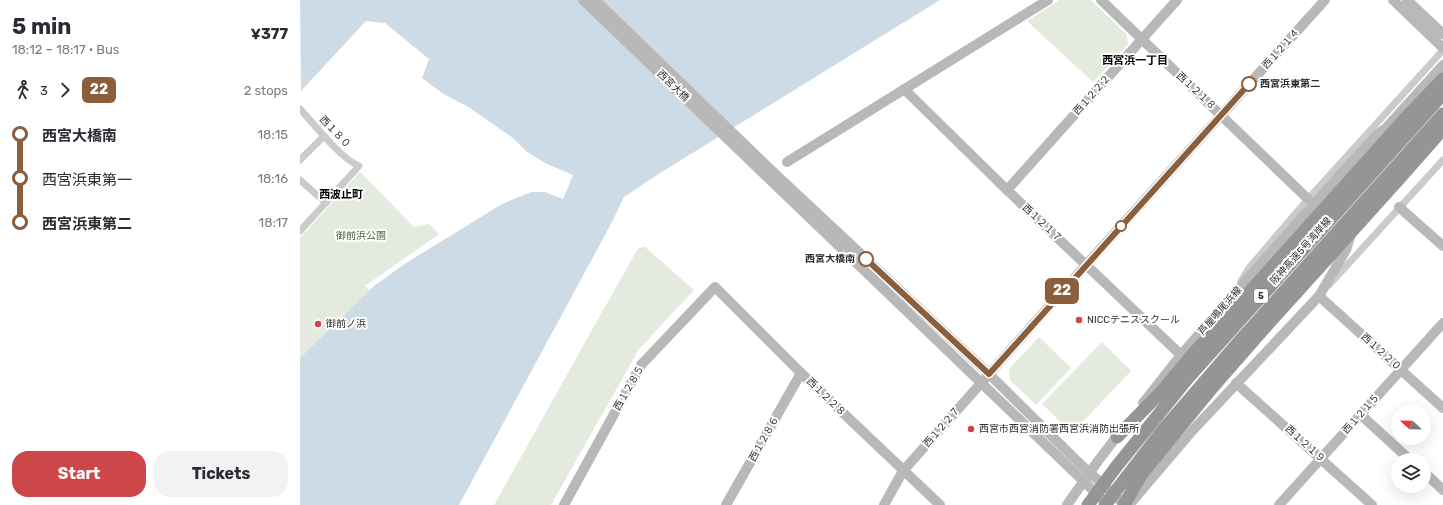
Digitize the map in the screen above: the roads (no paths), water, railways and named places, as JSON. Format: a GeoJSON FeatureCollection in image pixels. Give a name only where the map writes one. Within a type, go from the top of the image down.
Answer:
{"type":"FeatureCollection","features":[{"type":"Feature","properties":{"kind":"highway","name":"5"},"geometry":{"type":"LineString","coordinates":[[1117,436],[1163,390],[1193,354],[1443,79]]}},
{"type":"Feature","properties":{"kind":"highway","name":"阪神高速5号湾岸線"},"geometry":{"type":"LineString","coordinates":[[1088,505],[1188,378],[1443,94]]}},
{"type":"Feature","properties":{"kind":"highway","name":"阪神高速5号湾岸線"},"geometry":{"type":"LineString","coordinates":[[1106,505],[1162,431],[1232,349],[1443,114]]}},
{"type":"Feature","properties":{"kind":"highway","name":"5"},"geometry":{"type":"LineString","coordinates":[[1126,505],[1141,475],[1170,439],[1260,333],[1443,129]]}},
{"type":"Feature","properties":{"kind":"street","name":"西宮大橋"},"geometry":{"type":"LineString","coordinates":[[583,0],[765,169]]}},
{"type":"Feature","properties":{"kind":"street","name":"西宮大橋"},"geometry":{"type":"LineString","coordinates":[[595,0],[765,169]]}},
{"type":"Feature","properties":{"kind":"street"},"geometry":{"type":"LineString","coordinates":[[787,162],[1048,0]]}},
{"type":"Feature","properties":{"kind":"street","name":"西１２１８"},"geometry":{"type":"LineString","coordinates":[[1101,0],[1308,199]]}},
{"type":"Feature","properties":{"kind":"street","name":"西１２２２"},"geometry":{"type":"LineString","coordinates":[[1007,190],[1177,0]]}},
{"type":"Feature","properties":{"kind":"street","name":"西１２１４"},"geometry":{"type":"LineString","coordinates":[[981,383],[1325,0]]}},
{"type":"Feature","properties":{"kind":"street"},"geometry":{"type":"LineString","coordinates":[[1233,296],[1248,268],[1443,49],[1392,0]]}},
{"type":"Feature","properties":{"kind":"street"},"geometry":{"type":"LineString","coordinates":[[1407,0],[1443,34]]}},
{"type":"Feature","properties":{"kind":"street","name":"芦屋鳴尾浜線"},"geometry":{"type":"LineString","coordinates":[[1067,505],[1117,436],[1180,356],[1347,167],[1443,65]]}},
{"type":"Feature","properties":{"kind":"street","name":"西１２１７"},"geometry":{"type":"LineString","coordinates":[[904,89],[1180,356]]}},
{"type":"Feature","properties":{"kind":"street","name":"西１８０"},"geometry":{"type":"LineString","coordinates":[[302,114],[352,163],[359,166],[326,203]]}},
{"type":"Feature","properties":{"kind":"street","name":"芦屋鳴尾浜線"},"geometry":{"type":"LineString","coordinates":[[1126,505],[1236,383],[1319,296],[1346,250],[1378,146],[1389,124]]}},
{"type":"Feature","properties":{"kind":"street"},"geometry":{"type":"LineString","coordinates":[[300,160],[324,136]]}},
{"type":"Feature","properties":{"kind":"street"},"geometry":{"type":"LineString","coordinates":[[1319,296],[1443,160]]}},
{"type":"Feature","properties":{"kind":"street"},"geometry":{"type":"LineString","coordinates":[[765,169],[989,374],[1126,505]]}},
{"type":"Feature","properties":{"kind":"street"},"geometry":{"type":"LineString","coordinates":[[765,169],[1106,505]]}},
{"type":"Feature","properties":{"kind":"street"},"geometry":{"type":"LineString","coordinates":[[300,180],[326,203],[300,231]]}},
{"type":"Feature","properties":{"kind":"street"},"geometry":{"type":"LineString","coordinates":[[1399,207],[1443,246]]}},
{"type":"Feature","properties":{"kind":"street","name":"西１２２８"},"geometry":{"type":"LineString","coordinates":[[715,287],[801,373],[940,505]]}},
{"type":"Feature","properties":{"kind":"street","name":"西１２８５"},"geometry":{"type":"LineString","coordinates":[[564,505],[641,365],[715,287]]}},
{"type":"Feature","properties":{"kind":"street","name":"西１２２０"},"geometry":{"type":"LineString","coordinates":[[1319,296],[1443,408]]}},
{"type":"Feature","properties":{"kind":"street","name":"西１２１５"},"geometry":{"type":"LineString","coordinates":[[1279,505],[1443,323]]}},
{"type":"Feature","properties":{"kind":"street","name":"西１２８６"},"geometry":{"type":"LineString","coordinates":[[726,505],[801,373]]}},
{"type":"Feature","properties":{"kind":"street","name":"西１２２７"},"geometry":{"type":"LineString","coordinates":[[884,505],[903,471],[981,383]]}},
{"type":"Feature","properties":{"kind":"street","name":"西１２１９"},"geometry":{"type":"LineString","coordinates":[[1236,383],[1372,505]]}},
{"type":"Feature","properties":{"kind":"street"},"geometry":{"type":"LineString","coordinates":[[1361,415],[1402,453]]}},
{"type":"Feature","properties":{"kind":"street"},"geometry":{"type":"LineString","coordinates":[[1431,479],[1443,490]]}},
{"type":"Feature","properties":{"kind":"place","name":"西宮浜東第二"},"geometry":{"type":"Point","coordinates":[1249,84]}},
{"type":"Feature","properties":{"kind":"place","name":"西宮大橋南"},"geometry":{"type":"Point","coordinates":[866,259]}},
{"type":"Feature","properties":{"kind":"place","name":"NICCテニススクール"},"geometry":{"type":"Point","coordinates":[1079,320]}},
{"type":"Feature","properties":{"kind":"place","name":"御前ノ浜"},"geometry":{"type":"Point","coordinates":[318,324]}},
{"type":"Feature","properties":{"kind":"place","name":"西宮市西宮消防署西宮浜消防出張所"},"geometry":{"type":"Point","coordinates":[971,429]}},
{"type":"Feature","properties":{"kind":"district","name":"西宮浜一丁目"},"geometry":{"type":"Point","coordinates":[1135,60]}},
{"type":"Feature","properties":{"kind":"district","name":"西波止町"},"geometry":{"type":"Point","coordinates":[341,194]}},
{"type":"Feature","properties":{"kind":"park label","name":"御前浜公園"},"geometry":{"type":"Point","coordinates":[361,236]}}]}
